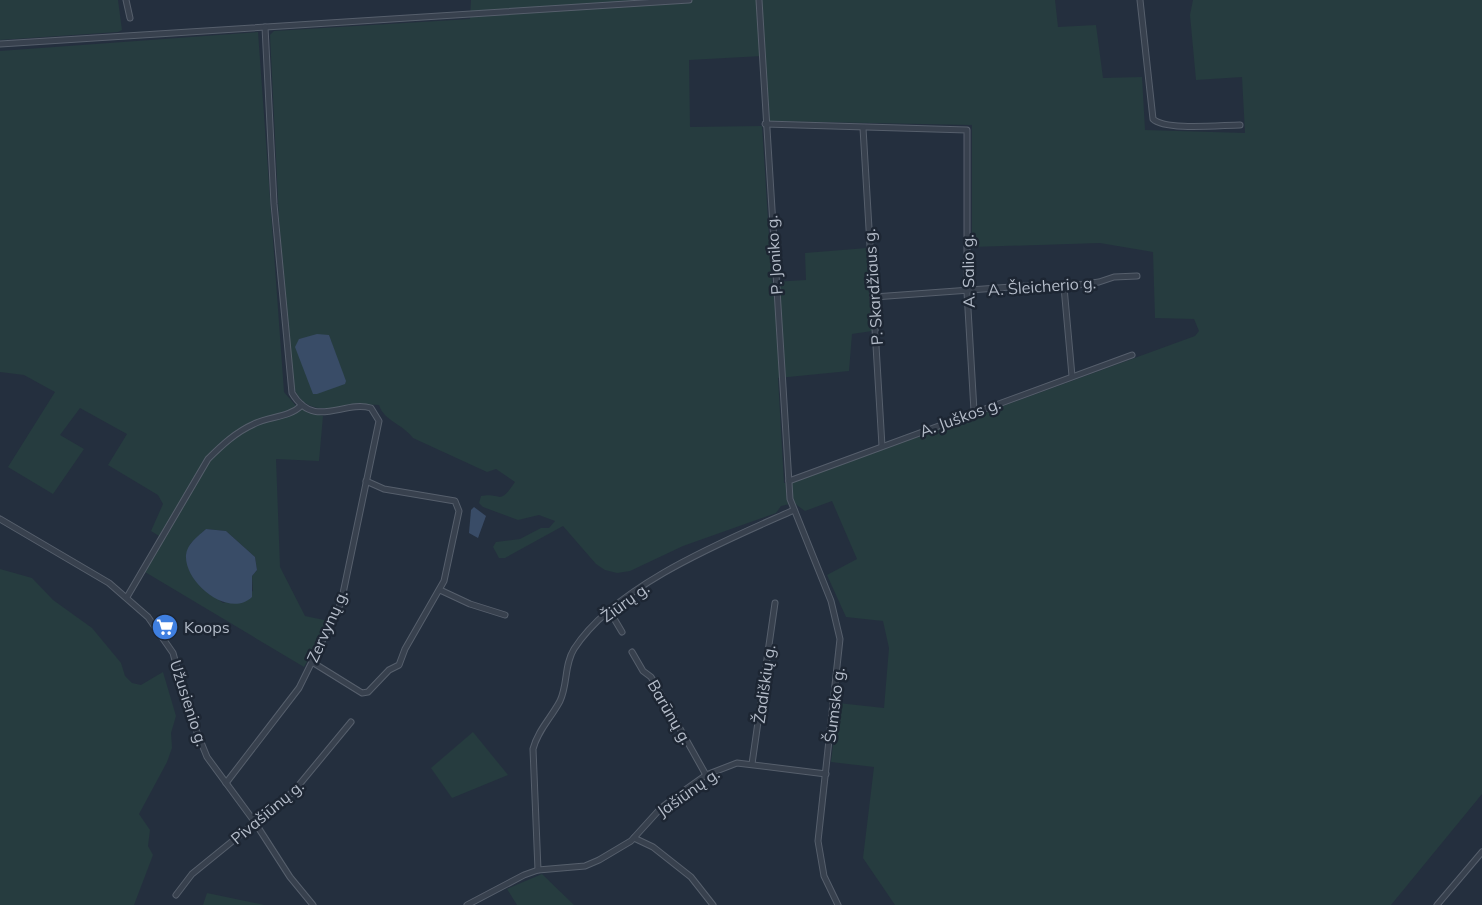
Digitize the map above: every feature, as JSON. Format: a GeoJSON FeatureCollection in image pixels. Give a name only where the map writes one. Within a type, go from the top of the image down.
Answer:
{"type":"FeatureCollection","features":[{"type":"Feature","properties":{"kind":"street"},"geometry":{"type":"LineString","coordinates":[[126,0],[130,18]]}},
{"type":"Feature","properties":{"kind":"street"},"geometry":{"type":"LineString","coordinates":[[0,44],[689,0]]}},
{"type":"Feature","properties":{"kind":"street","name":"P. Joniko g."},"geometry":{"type":"LineString","coordinates":[[759,0],[789,481],[794,510]]}},
{"type":"Feature","properties":{"kind":"street"},"geometry":{"type":"LineString","coordinates":[[1140,0],[1153,119],[1158,124],[1240,124]]}},
{"type":"Feature","properties":{"kind":"street"},"geometry":{"type":"LineString","coordinates":[[127,597],[208,459],[224,442],[255,423],[295,412],[302,405],[295,399],[290,387],[274,204],[265,27]]}},
{"type":"Feature","properties":{"kind":"street"},"geometry":{"type":"LineString","coordinates":[[765,124],[863,128]]}},
{"type":"Feature","properties":{"kind":"street","name":"A. Salio g."},"geometry":{"type":"LineString","coordinates":[[863,128],[963,128],[968,130],[967,292],[974,411]]}},
{"type":"Feature","properties":{"kind":"street","name":"P. Skardžiaus g."},"geometry":{"type":"LineString","coordinates":[[863,128],[882,446]]}},
{"type":"Feature","properties":{"kind":"street","name":"A. Šleicherio g."},"geometry":{"type":"LineString","coordinates":[[874,297],[1025,286],[1064,287],[1099,282],[1114,277],[1137,276]]}},
{"type":"Feature","properties":{"kind":"street"},"geometry":{"type":"LineString","coordinates":[[1064,287],[1072,376]]}},
{"type":"Feature","properties":{"kind":"street","name":"A. Juškos g."},"geometry":{"type":"LineString","coordinates":[[789,481],[974,411],[1132,355]]}},
{"type":"Feature","properties":{"kind":"street","name":"Zervynų g."},"geometry":{"type":"LineString","coordinates":[[226,783],[299,688],[330,627],[345,587],[378,427],[375,410],[366,406],[326,413],[302,405]]}},
{"type":"Feature","properties":{"kind":"street"},"geometry":{"type":"LineString","coordinates":[[312,662],[362,693],[368,692],[389,670],[399,665],[405,649],[441,590],[459,511],[455,501],[384,489],[366,481]]}},
{"type":"Feature","properties":{"kind":"street","name":"Žiūrų g."},"geometry":{"type":"LineString","coordinates":[[538,870],[533,749],[538,734],[560,702],[566,667],[574,650],[609,610],[704,550],[794,510]]}},
{"type":"Feature","properties":{"kind":"street","name":"Šumsko g."},"geometry":{"type":"LineString","coordinates":[[794,510],[831,601],[840,639],[819,854],[828,888],[838,905]]}},
{"type":"Feature","properties":{"kind":"street","name":"Užusienio g."},"geometry":{"type":"LineString","coordinates":[[0,519],[109,583],[148,617],[170,646],[198,740],[290,877],[313,905]]}},
{"type":"Feature","properties":{"kind":"street"},"geometry":{"type":"LineString","coordinates":[[441,590],[470,604],[505,615]]}},
{"type":"Feature","properties":{"kind":"street","name":"Žadiškių g."},"geometry":{"type":"LineString","coordinates":[[752,764],[775,603]]}},
{"type":"Feature","properties":{"kind":"street"},"geometry":{"type":"LineString","coordinates":[[609,610],[622,632]]}},
{"type":"Feature","properties":{"kind":"street","name":"Barūnų g."},"geometry":{"type":"LineString","coordinates":[[632,652],[643,671],[651,677],[706,775]]}},
{"type":"Feature","properties":{"kind":"street","name":"Pivašiūnų g."},"geometry":{"type":"LineString","coordinates":[[176,896],[192,874],[254,821],[294,791],[351,722]]}},
{"type":"Feature","properties":{"kind":"street","name":"Jašiūnų g."},"geometry":{"type":"LineString","coordinates":[[467,905],[538,870],[592,864],[634,838],[660,809],[706,775],[737,763],[826,774]]}},
{"type":"Feature","properties":{"kind":"street"},"geometry":{"type":"LineString","coordinates":[[634,838],[653,847],[691,877],[713,905]]}},
{"type":"Feature","properties":{"kind":"street"},"geometry":{"type":"LineString","coordinates":[[1437,905],[1482,852]]}},
{"type":"Feature","properties":{"kind":"green space"},"geometry":{"type":"Polygon","coordinates":[[[0,0],[118,0],[122,30],[0,40],[0,0]]]}},
{"type":"Feature","properties":{"kind":"green space"},"geometry":{"type":"Polygon","coordinates":[[[471,0],[1055,0],[1058,27],[1096,25],[1103,78],[1142,77],[1145,130],[1245,133],[1242,77],[1196,80],[1190,15],[1193,0],[1482,0],[1482,794],[1391,905],[895,905],[863,858],[874,767],[831,762],[838,703],[884,708],[889,648],[883,621],[846,617],[827,575],[857,559],[832,501],[805,511],[794,503],[781,506],[776,513],[683,546],[630,571],[617,573],[605,570],[596,564],[563,526],[505,558],[499,558],[493,547],[496,542],[520,539],[541,528],[549,528],[555,521],[539,515],[518,520],[483,507],[479,503],[481,496],[502,496],[515,482],[496,469],[487,472],[413,438],[389,419],[379,405],[318,408],[308,405],[299,398],[293,386],[279,219],[270,35],[274,31],[470,19],[471,0]],[[762,56],[689,60],[690,127],[762,126],[772,282],[806,280],[805,253],[867,248],[872,331],[852,334],[849,371],[778,378],[784,483],[794,482],[1195,336],[1199,331],[1194,319],[1155,318],[1153,252],[1100,243],[972,247],[972,125],[767,121],[762,56]],[[329,335],[299,339],[345,384],[329,335]]]}},
{"type":"Feature","properties":{"kind":"green space"},"geometry":{"type":"Polygon","coordinates":[[[258,32],[284,392],[297,407],[323,416],[319,461],[276,459],[280,567],[305,616],[329,621],[304,667],[145,572],[164,539],[151,531],[163,504],[158,495],[108,465],[127,434],[80,408],[60,435],[84,449],[53,494],[8,467],[55,392],[24,375],[0,372],[0,51],[258,32]],[[206,529],[190,544],[188,567],[205,589],[223,603],[253,591],[252,576],[257,570],[255,557],[226,531],[206,529]]]}},
{"type":"Feature","properties":{"kind":"green space"},"geometry":{"type":"Polygon","coordinates":[[[0,569],[32,578],[53,600],[92,628],[121,663],[125,676],[132,683],[141,685],[163,672],[176,716],[171,733],[172,748],[167,762],[139,814],[150,830],[148,846],[153,855],[134,905],[0,905],[0,569]]]}},
{"type":"Feature","properties":{"kind":"green space"},"geometry":{"type":"Polygon","coordinates":[[[473,732],[508,775],[452,798],[431,768],[473,732]]]}},
{"type":"Feature","properties":{"kind":"green space"},"geometry":{"type":"Polygon","coordinates":[[[542,874],[574,905],[517,905],[507,889],[542,874]]]}},
{"type":"Feature","properties":{"kind":"green space"},"geometry":{"type":"Polygon","coordinates":[[[207,893],[265,905],[203,905],[207,893]]]}},
{"type":"Feature","properties":{"kind":"water"},"geometry":{"type":"Polygon","coordinates":[[[317,334],[329,335],[346,381],[345,384],[313,394],[295,347],[299,339],[317,334]]]}},
{"type":"Feature","properties":{"kind":"water"},"geometry":{"type":"Polygon","coordinates":[[[474,507],[486,516],[478,538],[469,533],[471,510],[474,507]]]}},
{"type":"Feature","properties":{"kind":"water"},"geometry":{"type":"Polygon","coordinates":[[[206,529],[226,531],[255,557],[257,570],[252,576],[252,597],[242,603],[232,604],[220,601],[210,595],[192,576],[187,566],[188,547],[206,529]]]}},
{"type":"Feature","properties":{"kind":"place","name":"Koops"},"geometry":{"type":"Point","coordinates":[165,627]}}]}
